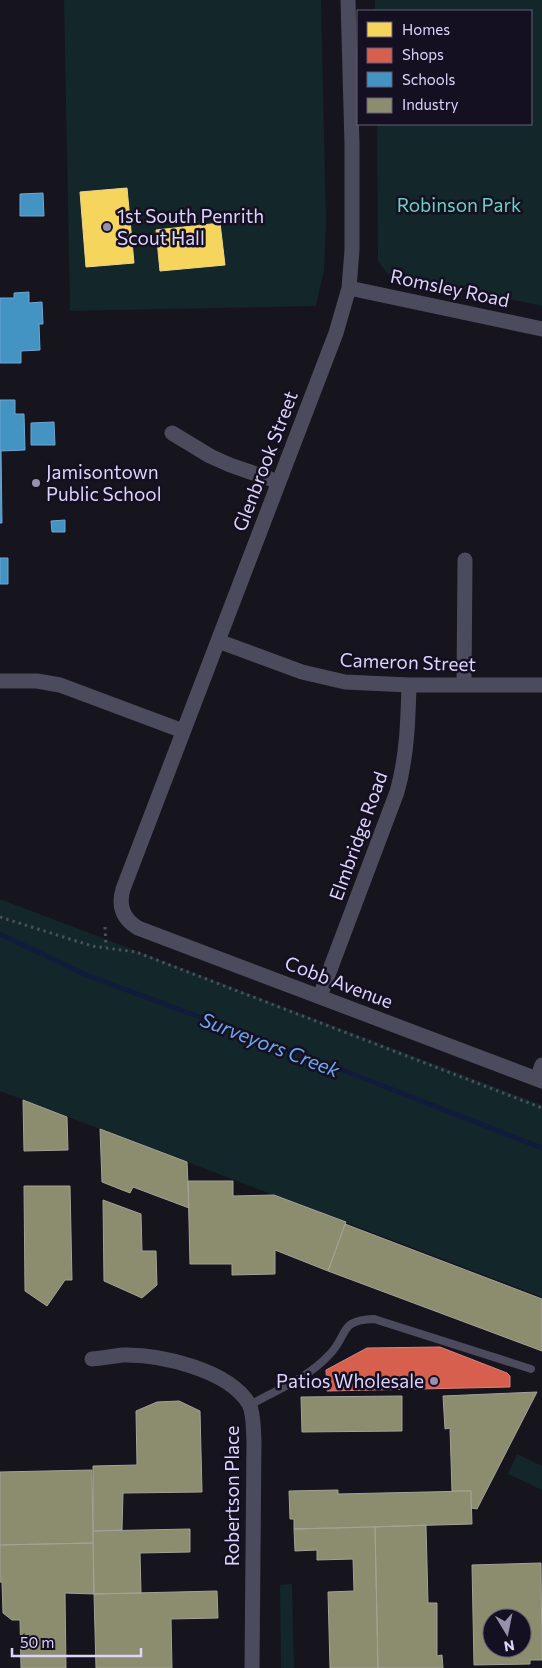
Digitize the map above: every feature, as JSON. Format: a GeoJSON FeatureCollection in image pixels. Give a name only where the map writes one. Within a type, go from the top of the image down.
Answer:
{"type":"FeatureCollection","features":[{"type":"Feature","properties":{"kind":"street","name":"Glenbrook Street"},"geometry":{"type":"LineString","coordinates":[[125,917],[121,905],[123,889],[336,333],[349,288],[352,250],[352,144],[348,0]]}},
{"type":"Feature","properties":{"kind":"street","name":"Romsley Road"},"geometry":{"type":"LineString","coordinates":[[349,288],[542,329]]}},
{"type":"Feature","properties":{"kind":"street"},"geometry":{"type":"LineString","coordinates":[[172,433],[210,456],[279,482]]}},
{"type":"Feature","properties":{"kind":"street"},"geometry":{"type":"LineString","coordinates":[[464,685],[465,560]]}},
{"type":"Feature","properties":{"kind":"street","name":"Cameron Street"},"geometry":{"type":"LineString","coordinates":[[218,641],[302,672],[360,684],[542,685]]}},
{"type":"Feature","properties":{"kind":"street"},"geometry":{"type":"LineString","coordinates":[[0,681],[38,682],[60,685],[183,731]]}},
{"type":"Feature","properties":{"kind":"street","name":"Elmbridge Road"},"geometry":{"type":"LineString","coordinates":[[320,996],[399,786],[406,751],[409,685]]}},
{"type":"Feature","properties":{"kind":"street","name":"Cobb Avenue"},"geometry":{"type":"LineString","coordinates":[[125,917],[138,928],[540,1075]]}},
{"type":"Feature","properties":{"kind":"street","name":"Robertson Place"},"geometry":{"type":"LineString","coordinates":[[92,1359],[124,1355],[156,1357],[193,1367],[219,1377],[235,1387],[250,1405],[254,1439],[252,1668]]}},
{"type":"Feature","properties":{"kind":"lane"},"geometry":{"type":"LineString","coordinates":[[250,1405],[318,1366],[331,1354],[348,1325],[360,1320],[374,1319],[531,1369]]}},
{"type":"Feature","properties":{"kind":"path"},"geometry":{"type":"LineString","coordinates":[[0,917],[92,946],[136,952],[542,1108]]}},
{"type":"Feature","properties":{"kind":"path"},"geometry":{"type":"LineString","coordinates":[[105,926],[106,948]]}},
{"type":"Feature","properties":{"kind":"green space"},"geometry":{"type":"Polygon","coordinates":[[[64,0],[321,0],[326,223],[324,270],[316,306],[70,311],[64,0]]]}},
{"type":"Feature","properties":{"kind":"green space","name":"Robinson Park"},"geometry":{"type":"Polygon","coordinates":[[[375,0],[542,0],[542,306],[387,273],[378,261],[377,125],[532,125],[532,10],[375,10],[375,0]]]}},
{"type":"Feature","properties":{"kind":"green space"},"geometry":{"type":"Polygon","coordinates":[[[0,899],[542,1105],[542,1297],[0,1091],[0,899]]]}},
{"type":"Feature","properties":{"kind":"green space"},"geometry":{"type":"Polygon","coordinates":[[[517,1454],[542,1466],[542,1490],[508,1474],[517,1454]]]}},
{"type":"Feature","properties":{"kind":"green space"},"geometry":{"type":"Polygon","coordinates":[[[292,1584],[294,1668],[281,1668],[280,1585],[292,1584]]]}},
{"type":"Feature","properties":{"kind":"building: Homes","name":"1st South Penrith Scout Hall"},"geometry":{"type":"Polygon","coordinates":[[[127,188],[134,263],[86,267],[80,192],[127,188]]]}},
{"type":"Feature","properties":{"kind":"building: Homes"},"geometry":{"type":"Polygon","coordinates":[[[220,223],[225,265],[160,271],[156,230],[220,223]]]}},
{"type":"Feature","properties":{"kind":"building: Shops"},"geometry":{"type":"Polygon","coordinates":[[[440,1347],[507,1373],[510,1376],[510,1387],[327,1391],[326,1370],[367,1348],[440,1347]]]}},
{"type":"Feature","properties":{"kind":"building: Schools"},"geometry":{"type":"Polygon","coordinates":[[[43,193],[44,216],[20,216],[20,194],[43,193]]]}},
{"type":"Feature","properties":{"kind":"building: Schools"},"geometry":{"type":"Polygon","coordinates":[[[29,292],[29,303],[42,302],[43,324],[39,324],[40,350],[21,351],[21,363],[0,363],[0,298],[14,298],[14,293],[29,292]]]}},
{"type":"Feature","properties":{"kind":"building: Schools"},"geometry":{"type":"Polygon","coordinates":[[[0,400],[15,400],[15,414],[24,414],[25,450],[1,451],[2,523],[0,523],[0,400]]]}},
{"type":"Feature","properties":{"kind":"building: Schools"},"geometry":{"type":"Polygon","coordinates":[[[54,422],[55,445],[31,445],[31,423],[54,422]]]}},
{"type":"Feature","properties":{"kind":"building: Schools"},"geometry":{"type":"Polygon","coordinates":[[[65,520],[65,532],[52,532],[51,521],[65,520]]]}},
{"type":"Feature","properties":{"kind":"building: Schools"},"geometry":{"type":"Polygon","coordinates":[[[0,558],[8,558],[8,584],[0,584],[0,558]]]}},
{"type":"Feature","properties":{"kind":"building: Industry"},"geometry":{"type":"Polygon","coordinates":[[[23,1100],[67,1117],[68,1150],[24,1151],[23,1100]]]}},
{"type":"Feature","properties":{"kind":"building: Industry"},"geometry":{"type":"Polygon","coordinates":[[[100,1129],[187,1162],[189,1208],[133,1187],[130,1193],[102,1182],[100,1129]]]}},
{"type":"Feature","properties":{"kind":"building: Industry"},"geometry":{"type":"Polygon","coordinates":[[[188,1181],[233,1181],[233,1196],[274,1195],[346,1222],[328,1271],[275,1250],[275,1274],[232,1275],[232,1264],[190,1264],[188,1181]]]}},
{"type":"Feature","properties":{"kind":"building: Industry"},"geometry":{"type":"Polygon","coordinates":[[[24,1186],[70,1186],[72,1280],[65,1280],[47,1306],[25,1291],[24,1186]]]}},
{"type":"Feature","properties":{"kind":"building: Industry"},"geometry":{"type":"Polygon","coordinates":[[[103,1200],[141,1214],[142,1251],[156,1251],[157,1285],[142,1298],[104,1281],[103,1200]]]}},
{"type":"Feature","properties":{"kind":"building: Industry"},"geometry":{"type":"Polygon","coordinates":[[[345,1224],[542,1299],[542,1351],[328,1271],[345,1224]]]}},
{"type":"Feature","properties":{"kind":"building: Industry"},"geometry":{"type":"Polygon","coordinates":[[[537,1392],[477,1509],[471,1508],[471,1491],[452,1491],[450,1428],[445,1429],[443,1396],[537,1392]]]}},
{"type":"Feature","properties":{"kind":"building: Industry"},"geometry":{"type":"Polygon","coordinates":[[[402,1396],[402,1431],[302,1432],[301,1397],[402,1396]]]}},
{"type":"Feature","properties":{"kind":"building: Industry"},"geometry":{"type":"Polygon","coordinates":[[[179,1401],[200,1411],[202,1492],[123,1493],[122,1530],[93,1531],[93,1466],[137,1465],[136,1411],[157,1402],[179,1401]]]}},
{"type":"Feature","properties":{"kind":"building: Industry"},"geometry":{"type":"Polygon","coordinates":[[[92,1470],[93,1543],[0,1545],[0,1472],[92,1470]]]}},
{"type":"Feature","properties":{"kind":"building: Industry"},"geometry":{"type":"Polygon","coordinates":[[[338,1490],[338,1494],[471,1491],[472,1524],[294,1529],[294,1519],[290,1519],[289,1491],[338,1490]]]}},
{"type":"Feature","properties":{"kind":"building: Industry"},"geometry":{"type":"Polygon","coordinates":[[[426,1525],[428,1603],[437,1603],[437,1656],[442,1655],[443,1668],[378,1668],[375,1527],[426,1525]]]}},
{"type":"Feature","properties":{"kind":"building: Industry"},"geometry":{"type":"Polygon","coordinates":[[[375,1527],[378,1668],[330,1668],[328,1592],[354,1591],[353,1559],[317,1560],[317,1550],[295,1551],[294,1529],[375,1527]]]}},
{"type":"Feature","properties":{"kind":"building: Industry"},"geometry":{"type":"Polygon","coordinates":[[[190,1529],[190,1552],[140,1553],[141,1593],[94,1594],[93,1531],[190,1529]]]}},
{"type":"Feature","properties":{"kind":"building: Industry"},"geometry":{"type":"Polygon","coordinates":[[[93,1543],[94,1594],[65,1593],[66,1668],[21,1668],[20,1620],[12,1620],[3,1613],[2,1582],[0,1582],[0,1545],[93,1543]]]}},
{"type":"Feature","properties":{"kind":"building: Industry"},"geometry":{"type":"Polygon","coordinates":[[[541,1563],[542,1660],[530,1660],[530,1664],[474,1665],[472,1565],[541,1563]]]}},
{"type":"Feature","properties":{"kind":"building: Industry"},"geometry":{"type":"Polygon","coordinates":[[[217,1591],[218,1618],[171,1619],[172,1668],[96,1668],[94,1594],[217,1591]]]}},
{"type":"Feature","properties":{"kind":"waterway","name":"Surveyors Creek"},"geometry":{"type":"LineString","coordinates":[[0,934],[86,975],[327,1064],[542,1148]]}},
{"type":"Feature","properties":{"kind":"place","name":"1st South Penrith Scout Hall"},"geometry":{"type":"Point","coordinates":[107,227]}},
{"type":"Feature","properties":{"kind":"place","name":"Jamisontown Public School"},"geometry":{"type":"Point","coordinates":[36,483]}},
{"type":"Feature","properties":{"kind":"place","name":"Patios Wholesale"},"geometry":{"type":"Point","coordinates":[434,1381]}}]}
